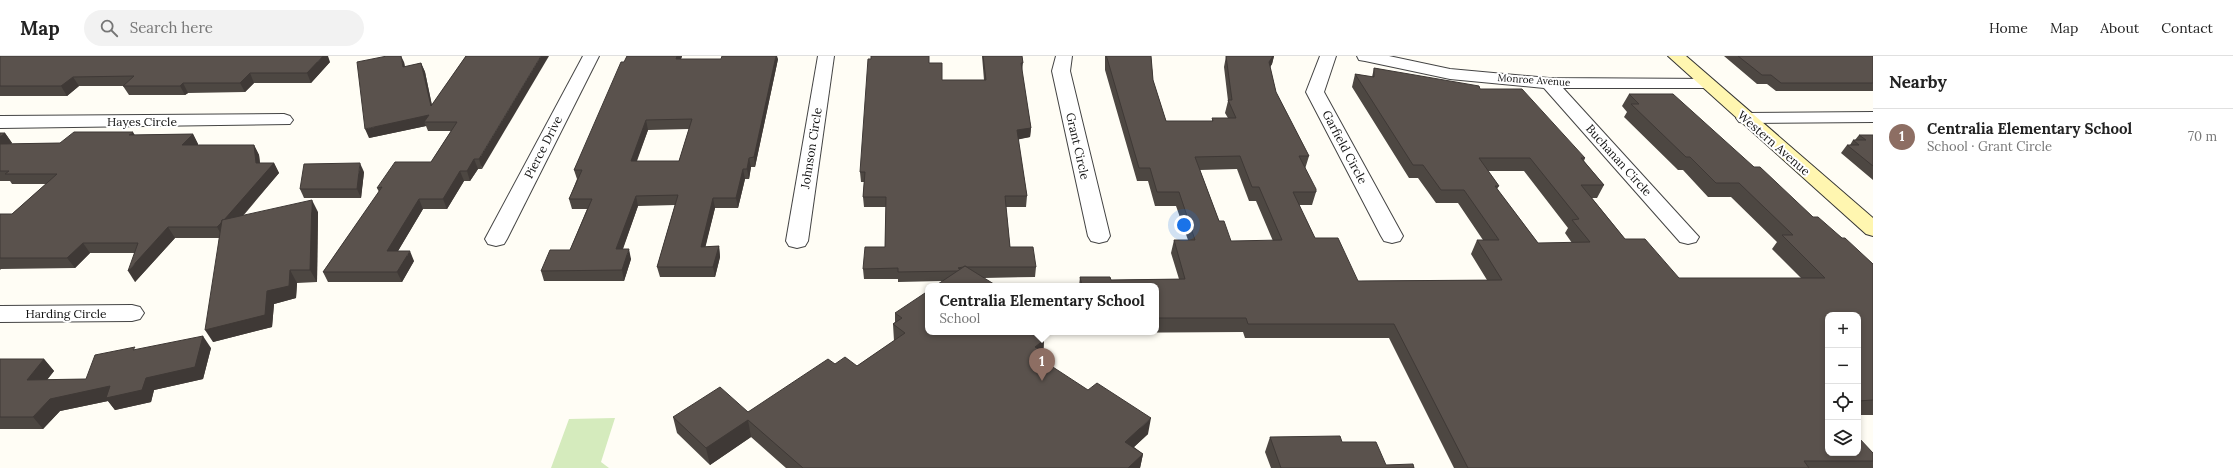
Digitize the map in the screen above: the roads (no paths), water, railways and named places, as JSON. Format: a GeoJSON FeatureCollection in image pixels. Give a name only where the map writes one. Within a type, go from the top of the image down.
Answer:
{"type":"FeatureCollection","features":[{"type":"Feature","properties":{"kind":"main road","name":"Western Avenue"},"geometry":{"type":"LineString","coordinates":[[1676,56],[1873,229]]}},
{"type":"Feature","properties":{"kind":"street","name":"Pierce Drive"},"geometry":{"type":"LineString","coordinates":[[496,239],[590,56]]}},
{"type":"Feature","properties":{"kind":"street","name":"Johnson Circle"},"geometry":{"type":"LineString","coordinates":[[797,241],[826,56]]}},
{"type":"Feature","properties":{"kind":"street","name":"Grant Circle"},"geometry":{"type":"LineString","coordinates":[[1064,56],[1061,71],[1099,236]]}},
{"type":"Feature","properties":{"kind":"street","name":"Garfield Circle"},"geometry":{"type":"LineString","coordinates":[[1328,56],[1315,92],[1392,236]]}},
{"type":"Feature","properties":{"kind":"street","name":"Monroe Avenue"},"geometry":{"type":"LineString","coordinates":[[1365,56],[1450,74],[1549,83],[1706,83]]}},
{"type":"Feature","properties":{"kind":"street","name":"Buchanan Circle"},"geometry":{"type":"LineString","coordinates":[[1549,83],[1688,237]]}},
{"type":"Feature","properties":{"kind":"street"},"geometry":{"type":"LineString","coordinates":[[1745,118],[1873,117]]}},
{"type":"Feature","properties":{"kind":"street","name":"Hayes Circle"},"geometry":{"type":"LineString","coordinates":[[0,122],[284,120]]}},
{"type":"Feature","properties":{"kind":"street","name":"Harding Circle"},"geometry":{"type":"LineString","coordinates":[[0,314],[132,313]]}},
{"type":"Feature","properties":{"kind":"place","name":"Centralia Elementary School"},"geometry":{"type":"Point","coordinates":[1042,381]}}]}
